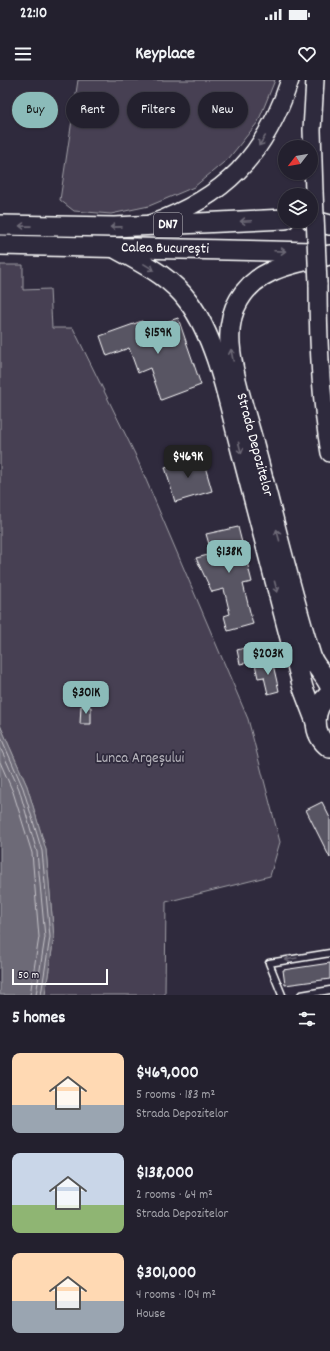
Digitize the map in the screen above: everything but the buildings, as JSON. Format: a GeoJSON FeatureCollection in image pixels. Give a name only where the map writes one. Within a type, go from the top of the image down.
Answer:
{"type":"FeatureCollection","features":[{"type":"Feature","properties":{"kind":"main road"},"geometry":{"type":"LineString","coordinates":[[143,226],[189,207],[210,195],[232,177],[252,156],[270,130],[290,80]]}},
{"type":"Feature","properties":{"kind":"main road"},"geometry":{"type":"LineString","coordinates":[[315,80],[312,130],[318,284],[318,358],[322,404],[330,453]]}},
{"type":"Feature","properties":{"kind":"main road","name":"Calea București"},"geometry":{"type":"LineString","coordinates":[[0,225],[143,226],[278,219]]}},
{"type":"Feature","properties":{"kind":"main road"},"geometry":{"type":"LineString","coordinates":[[318,222],[330,225]]}},
{"type":"Feature","properties":{"kind":"main road","name":"Calea București"},"geometry":{"type":"LineString","coordinates":[[0,245],[330,254]]}},
{"type":"Feature","properties":{"kind":"main road","name":"Strada Depozitelor"},"geometry":{"type":"LineString","coordinates":[[115,248],[151,268],[171,282],[187,299],[204,326],[214,352],[230,410],[303,688],[316,722]]}},
{"type":"Feature","properties":{"kind":"main road","name":"Strada Depozitelor"},"geometry":{"type":"LineString","coordinates":[[330,254],[273,269],[255,280],[234,308],[230,333],[230,345],[240,393],[312,659],[326,676],[330,687]]}},
{"type":"Feature","properties":{"kind":"main road"},"geometry":{"type":"LineString","coordinates":[[316,722],[320,705],[330,694]]}},
{"type":"Feature","properties":{"kind":"main road","name":"DN7"},"geometry":{"type":"LineString","coordinates":[[316,722],[320,738],[330,748]]}},
{"type":"Feature","properties":{"kind":"lane"},"geometry":{"type":"LineString","coordinates":[[282,995],[269,963],[330,953]]}},
{"type":"Feature","properties":{"kind":"lane"},"geometry":{"type":"LineString","coordinates":[[301,995],[330,990]]}},
{"type":"Feature","properties":{"kind":"green space"},"geometry":{"type":"Polygon","coordinates":[[[78,80],[275,80],[258,122],[229,158],[194,187],[149,206],[111,214],[74,211],[60,200],[71,128],[119,128],[119,92],[76,92],[78,80]]]}},
{"type":"Feature","properties":{"kind":"green space","name":"Lunca Argeșului"},"geometry":{"type":"Polygon","coordinates":[[[0,265],[23,265],[23,290],[50,289],[52,328],[73,328],[135,454],[248,719],[280,842],[270,876],[166,902],[165,995],[45,995],[54,937],[46,850],[27,786],[0,725],[0,265]]]}},
{"type":"Feature","properties":{"kind":"water"},"geometry":{"type":"Polygon","coordinates":[[[0,725],[27,786],[46,850],[54,937],[45,995],[0,995],[0,725]]]}}]}
